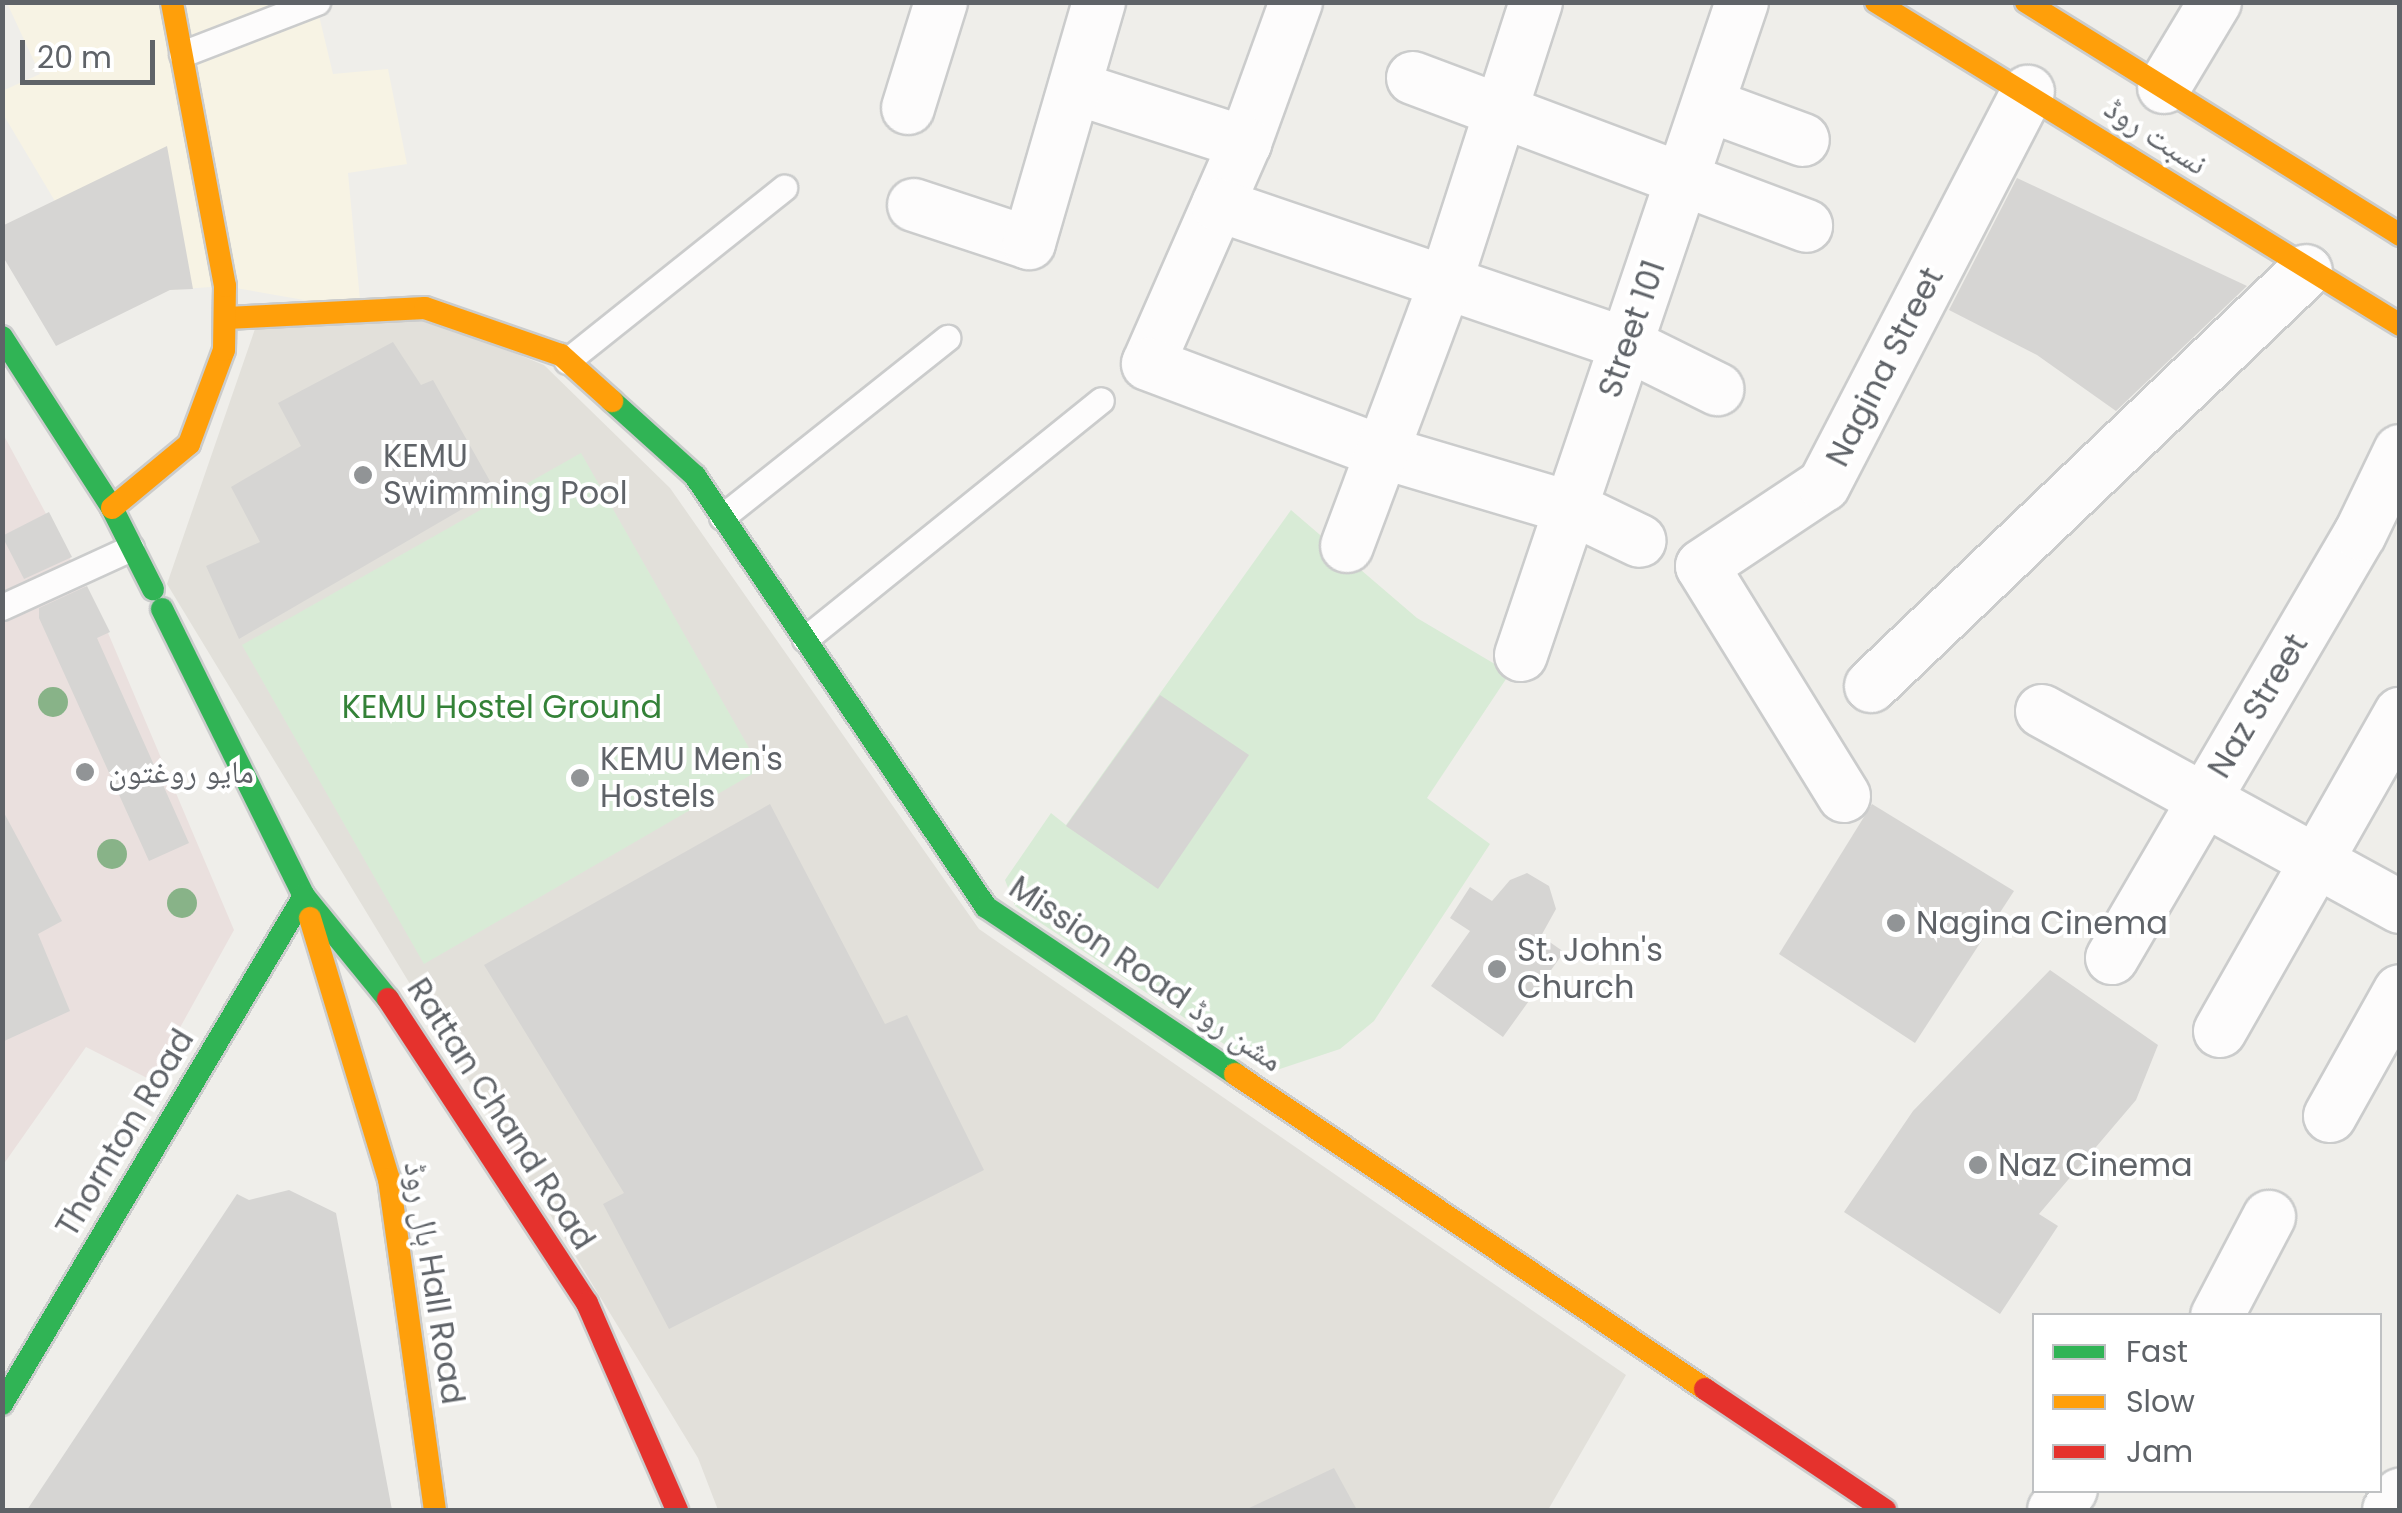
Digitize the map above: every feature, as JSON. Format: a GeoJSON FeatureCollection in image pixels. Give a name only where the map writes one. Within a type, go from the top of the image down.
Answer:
{"type":"FeatureCollection","features":[{"type":"Feature","properties":{"kind":"street"},"geometry":{"type":"LineString","coordinates":[[112,508],[189,444],[216,380],[227,318],[172,2]]}},
{"type":"Feature","properties":{"kind":"street"},"geometry":{"type":"LineString","coordinates":[[908,108],[941,2]]}},
{"type":"Feature","properties":{"kind":"street"},"geometry":{"type":"LineString","coordinates":[[914,205],[1029,243],[1100,2]]}},
{"type":"Feature","properties":{"kind":"street"},"geometry":{"type":"LineString","coordinates":[[1296,2],[1245,143],[1148,364],[1382,452],[1570,508],[1640,542]]}},
{"type":"Feature","properties":{"kind":"street"},"geometry":{"type":"LineString","coordinates":[[1347,546],[1445,284],[1536,2]]}},
{"type":"Feature","properties":{"kind":"street","name":"Street 101"},"geometry":{"type":"LineString","coordinates":[[1521,655],[1742,2]]}},
{"type":"Feature","properties":{"kind":"street","name":"نسبت روڈ"},"geometry":{"type":"LineString","coordinates":[[1876,2],[1971,42],[2028,92],[2306,270],[2400,325]]}},
{"type":"Feature","properties":{"kind":"street","name":"نسبت روڈ"},"geometry":{"type":"LineString","coordinates":[[2026,2],[2400,235]]}},
{"type":"Feature","properties":{"kind":"street"},"geometry":{"type":"LineString","coordinates":[[2164,87],[2214,2]]}},
{"type":"Feature","properties":{"kind":"street"},"geometry":{"type":"LineString","coordinates":[[1413,78],[1684,175],[1806,226]]}},
{"type":"Feature","properties":{"kind":"street"},"geometry":{"type":"LineString","coordinates":[[1075,88],[1245,143]]}},
{"type":"Feature","properties":{"kind":"street","name":"Nagina Street"},"geometry":{"type":"LineString","coordinates":[[1844,796],[1702,566],[1824,485],[2028,92]]}},
{"type":"Feature","properties":{"kind":"street"},"geometry":{"type":"LineString","coordinates":[[1708,105],[1803,140]]}},
{"type":"Feature","properties":{"kind":"street"},"geometry":{"type":"LineString","coordinates":[[1218,205],[1626,344],[1717,390]]}},
{"type":"Feature","properties":{"kind":"street"},"geometry":{"type":"LineString","coordinates":[[1871,686],[2306,270]]}},
{"type":"Feature","properties":{"kind":"street","name":"Mission Road مشن روڈ"},"geometry":{"type":"LineString","coordinates":[[227,318],[425,308],[567,361],[694,476],[986,907],[1884,1510]]}},
{"type":"Feature","properties":{"kind":"street","name":"Rattan Chand Road"},"geometry":{"type":"LineString","coordinates":[[2,337],[112,508],[304,896],[414,1030],[586,1303],[678,1510]]}},
{"type":"Feature","properties":{"kind":"street","name":"Naz Street"},"geometry":{"type":"LineString","coordinates":[[2112,958],[2203,798],[2380,545],[2400,451]]}},
{"type":"Feature","properties":{"kind":"street"},"geometry":{"type":"LineString","coordinates":[[2042,712],[2400,907]]}},
{"type":"Feature","properties":{"kind":"street"},"geometry":{"type":"LineString","coordinates":[[2220,1031],[2400,714]]}},
{"type":"Feature","properties":{"kind":"street","name":"Thornton Road"},"geometry":{"type":"LineString","coordinates":[[2,1404],[304,896]]}},
{"type":"Feature","properties":{"kind":"street","name":"ہال روڈ Hall Road"},"geometry":{"type":"LineString","coordinates":[[304,896],[389,1179],[435,1510]]}},
{"type":"Feature","properties":{"kind":"street"},"geometry":{"type":"LineString","coordinates":[[2330,1116],[2400,991]]}},
{"type":"Feature","properties":{"kind":"street"},"geometry":{"type":"LineString","coordinates":[[2222,1313],[2269,1217]]}},
{"type":"Feature","properties":{"kind":"street"},"geometry":{"type":"LineString","coordinates":[[2389,1510],[2400,1495]]}},
{"type":"Feature","properties":{"kind":"lane"},"geometry":{"type":"LineString","coordinates":[[182,54],[317,2]]}},
{"type":"Feature","properties":{"kind":"lane"},"geometry":{"type":"LineString","coordinates":[[567,361],[784,188]]}},
{"type":"Feature","properties":{"kind":"lane"},"geometry":{"type":"LineString","coordinates":[[722,517],[947,338]]}},
{"type":"Feature","properties":{"kind":"lane"},"geometry":{"type":"LineString","coordinates":[[805,639],[1101,400]]}},
{"type":"Feature","properties":{"kind":"lane"},"geometry":{"type":"LineString","coordinates":[[2,607],[131,548]]}},
{"type":"Feature","properties":{"kind":"shaded area"},"geometry":{"type":"Polygon","coordinates":[[[7,3],[316,3],[333,74],[388,69],[407,164],[348,173],[361,310],[224,286],[170,290],[99,319],[62,213],[3,114],[2,91],[40,74],[7,3]]]}},
{"type":"Feature","properties":{"kind":"shaded area","name":"KEMU Men's Hostels"},"geometry":{"type":"Polygon","coordinates":[[[434,321],[544,365],[670,488],[979,929],[1626,1375],[1548,1510],[718,1510],[698,1458],[167,584],[257,323],[434,321]]]}},
{"type":"Feature","properties":{"kind":"shaded area","name":"مایو روغتون"},"geometry":{"type":"Polygon","coordinates":[[[2,432],[100,614],[234,930],[151,1080],[86,1047],[3,1165],[2,432]]]}},
{"type":"Feature","properties":{"kind":"green space","name":"KEMU Hostel Ground"},"geometry":{"type":"Polygon","coordinates":[[[581,453],[761,769],[424,964],[242,645],[581,453]]]}},
{"type":"Feature","properties":{"kind":"green space"},"geometry":{"type":"Polygon","coordinates":[[[1291,510],[1417,618],[1510,673],[1427,798],[1490,844],[1374,1021],[1340,1049],[1268,1073],[1015,906],[1005,880],[1051,813],[1066,825],[1291,510]]]}},
{"type":"Feature","properties":{"kind":"building"},"geometry":{"type":"Polygon","coordinates":[[[167,146],[193,289],[170,290],[56,346],[2,255],[2,226],[167,146]]]}},
{"type":"Feature","properties":{"kind":"building"},"geometry":{"type":"Polygon","coordinates":[[[2017,178],[2247,286],[2116,411],[2037,355],[1949,310],[2017,178]]]}},
{"type":"Feature","properties":{"kind":"building"},"geometry":{"type":"Polygon","coordinates":[[[393,342],[421,385],[433,380],[495,490],[239,639],[206,566],[260,542],[231,487],[301,446],[278,403],[393,342]]]}},
{"type":"Feature","properties":{"kind":"building"},"geometry":{"type":"Polygon","coordinates":[[[49,512],[72,557],[24,579],[2,536],[49,512]]]}},
{"type":"Feature","properties":{"kind":"building"},"geometry":{"type":"Polygon","coordinates":[[[87,586],[110,632],[97,638],[189,843],[149,861],[39,618],[39,608],[87,586]]]}},
{"type":"Feature","properties":{"kind":"building"},"geometry":{"type":"Polygon","coordinates":[[[1160,695],[1249,755],[1158,889],[1066,826],[1160,695]]]}},
{"type":"Feature","properties":{"kind":"building"},"geometry":{"type":"Polygon","coordinates":[[[770,804],[885,1024],[907,1015],[984,1170],[669,1329],[603,1204],[624,1193],[484,965],[770,804]]]}},
{"type":"Feature","properties":{"kind":"building","name":"Nagina Cinema"},"geometry":{"type":"Polygon","coordinates":[[[1872,804],[2014,891],[1915,1043],[1779,954],[1872,804]]]}},
{"type":"Feature","properties":{"kind":"building"},"geometry":{"type":"Polygon","coordinates":[[[2,809],[62,921],[38,934],[70,1011],[2,1042],[2,809]]]}},
{"type":"Feature","properties":{"kind":"building","name":"St. John's Church"},"geometry":{"type":"Polygon","coordinates":[[[1527,873],[1549,886],[1556,909],[1541,936],[1564,952],[1503,1037],[1431,986],[1470,931],[1450,918],[1470,887],[1492,901],[1510,880],[1527,873]]]}},
{"type":"Feature","properties":{"kind":"building","name":"Naz Cinema"},"geometry":{"type":"Polygon","coordinates":[[[2050,970],[2158,1045],[2136,1100],[2039,1214],[2058,1226],[2000,1314],[1844,1212],[1913,1111],[2050,970]]]}},
{"type":"Feature","properties":{"kind":"building"},"geometry":{"type":"Polygon","coordinates":[[[289,1190],[336,1213],[392,1510],[27,1510],[237,1194],[249,1200],[289,1190]]]}},
{"type":"Feature","properties":{"kind":"building"},"geometry":{"type":"Polygon","coordinates":[[[1334,1468],[1357,1510],[1245,1510],[1334,1468]]]}},
{"type":"Feature","properties":{"kind":"traffic: fast"},"geometry":{"type":"LineString","coordinates":[[2,337],[112,508],[153,589]]}},
{"type":"Feature","properties":{"kind":"traffic: fast"},"geometry":{"type":"LineString","coordinates":[[612,401],[695,476],[986,907],[1235,1074]]}},
{"type":"Feature","properties":{"kind":"traffic: fast"},"geometry":{"type":"LineString","coordinates":[[162,609],[304,896],[388,999]]}},
{"type":"Feature","properties":{"kind":"traffic: fast"},"geometry":{"type":"LineString","coordinates":[[2,1404],[304,896]]}},
{"type":"Feature","properties":{"kind":"traffic: slow"},"geometry":{"type":"LineString","coordinates":[[112,508],[189,444],[224,350],[225,286],[172,2]]}},
{"type":"Feature","properties":{"kind":"traffic: slow"},"geometry":{"type":"LineString","coordinates":[[1876,2],[2400,325]]}},
{"type":"Feature","properties":{"kind":"traffic: slow"},"geometry":{"type":"LineString","coordinates":[[2026,2],[2400,235]]}},
{"type":"Feature","properties":{"kind":"traffic: slow"},"geometry":{"type":"LineString","coordinates":[[227,318],[425,308],[561,355],[612,401]]}},
{"type":"Feature","properties":{"kind":"traffic: slow"},"geometry":{"type":"LineString","coordinates":[[310,918],[389,1179],[435,1510]]}},
{"type":"Feature","properties":{"kind":"traffic: slow"},"geometry":{"type":"LineString","coordinates":[[1235,1074],[1705,1389]]}},
{"type":"Feature","properties":{"kind":"traffic: jam"},"geometry":{"type":"LineString","coordinates":[[388,999],[587,1303],[677,1510]]}},
{"type":"Feature","properties":{"kind":"traffic: jam"},"geometry":{"type":"LineString","coordinates":[[1705,1389],[1885,1510]]}},
{"type":"Feature","properties":{"kind":"place","name":"KEMU Swimming Pool"},"geometry":{"type":"Point","coordinates":[363,475]}},
{"type":"Feature","properties":{"kind":"place","name":"مایو روغتون"},"geometry":{"type":"Point","coordinates":[85,772]}},
{"type":"Feature","properties":{"kind":"place","name":"KEMU Men's Hostels"},"geometry":{"type":"Point","coordinates":[580,778]}},
{"type":"Feature","properties":{"kind":"place","name":"Nagina Cinema"},"geometry":{"type":"Point","coordinates":[1896,923]}},
{"type":"Feature","properties":{"kind":"place","name":"St. John's Church"},"geometry":{"type":"Point","coordinates":[1497,969]}},
{"type":"Feature","properties":{"kind":"place","name":"Naz Cinema"},"geometry":{"type":"Point","coordinates":[1978,1165]}}]}
